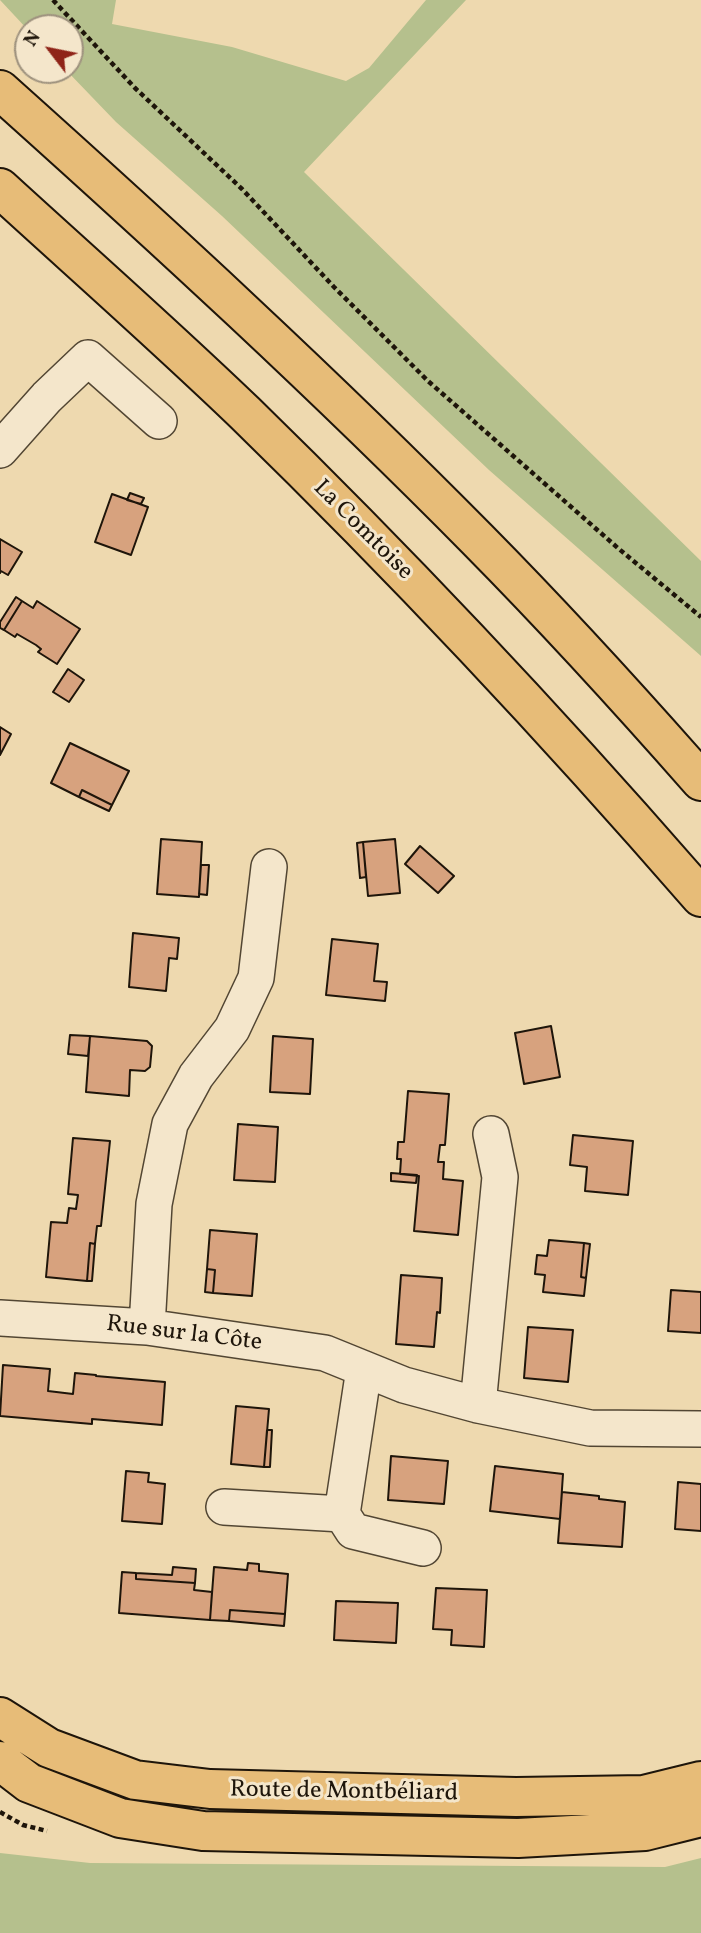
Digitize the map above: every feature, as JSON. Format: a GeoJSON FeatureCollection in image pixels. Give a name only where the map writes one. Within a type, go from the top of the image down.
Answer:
{"type":"FeatureCollection","features":[{"type":"Feature","properties":{"kind":"main road"},"geometry":{"type":"LineString","coordinates":[[0,90],[292,357],[384,446],[565,631],[701,781]]}},
{"type":"Feature","properties":{"kind":"main road","name":"La Comtoise"},"geometry":{"type":"LineString","coordinates":[[0,188],[234,403],[343,512],[505,679],[701,897]]}},
{"type":"Feature","properties":{"kind":"main road","name":"Route de Montbéliard"},"geometry":{"type":"LineString","coordinates":[[0,1717],[49,1748],[135,1780],[210,1789],[516,1797],[644,1795],[701,1781]]}},
{"type":"Feature","properties":{"kind":"main road","name":"Route de Montbéliard"},"geometry":{"type":"LineString","coordinates":[[0,1761],[29,1783],[120,1818],[203,1831],[518,1838],[645,1831],[701,1817]]}},
{"type":"Feature","properties":{"kind":"street"},"geometry":{"type":"LineString","coordinates":[[0,450],[47,397],[88,358],[159,421]]}},
{"type":"Feature","properties":{"kind":"street"},"geometry":{"type":"LineString","coordinates":[[147,1327],[154,1204],[170,1124],[196,1076],[232,1029],[256,978],[269,867]]}},
{"type":"Feature","properties":{"kind":"street"},"geometry":{"type":"LineString","coordinates":[[478,1405],[500,1177],[491,1133]]}},
{"type":"Feature","properties":{"kind":"street","name":"Rue sur la Côte"},"geometry":{"type":"LineString","coordinates":[[0,1318],[147,1327],[325,1353],[404,1385],[478,1405],[590,1428],[701,1429]]}},
{"type":"Feature","properties":{"kind":"street"},"geometry":{"type":"LineString","coordinates":[[365,1369],[342,1514],[353,1531],[423,1548]]}},
{"type":"Feature","properties":{"kind":"street"},"geometry":{"type":"LineString","coordinates":[[224,1507],[342,1514]]}},
{"type":"Feature","properties":{"kind":"path"},"geometry":{"type":"LineString","coordinates":[[53,0],[135,88],[243,189],[334,287],[429,381],[619,550],[701,617]]}},
{"type":"Feature","properties":{"kind":"green space"},"geometry":{"type":"Polygon","coordinates":[[[0,0],[116,0],[112,24],[232,47],[346,81],[369,68],[426,0],[466,0],[304,172],[701,561],[701,656],[489,470],[222,216],[116,122],[79,84],[84,84],[84,14],[14,15],[0,0]]]}},
{"type":"Feature","properties":{"kind":"green space"},"geometry":{"type":"Polygon","coordinates":[[[0,1853],[90,1863],[665,1867],[701,1858],[701,1933],[0,1933],[0,1853]]]}},
{"type":"Feature","properties":{"kind":"building"},"geometry":{"type":"Polygon","coordinates":[[[130,493],[144,498],[141,504],[127,500],[130,493]]]}},
{"type":"Feature","properties":{"kind":"building"},"geometry":{"type":"Polygon","coordinates":[[[112,494],[148,507],[131,555],[95,542],[112,494]]]}},
{"type":"Feature","properties":{"kind":"building"},"geometry":{"type":"Polygon","coordinates":[[[0,539],[22,552],[8,575],[1,571],[0,573],[0,539]]]}},
{"type":"Feature","properties":{"kind":"building"},"geometry":{"type":"Polygon","coordinates":[[[16,597],[22,601],[4,630],[0,628],[0,622],[16,597]]]}},
{"type":"Feature","properties":{"kind":"building"},"geometry":{"type":"Polygon","coordinates":[[[22,601],[33,608],[37,601],[80,629],[57,664],[38,652],[41,649],[36,645],[4,630],[22,601]]]}},
{"type":"Feature","properties":{"kind":"building"},"geometry":{"type":"Polygon","coordinates":[[[68,669],[84,680],[69,702],[53,692],[68,669]]]}},
{"type":"Feature","properties":{"kind":"building"},"geometry":{"type":"Polygon","coordinates":[[[0,727],[11,734],[0,755],[0,727]]]}},
{"type":"Feature","properties":{"kind":"building"},"geometry":{"type":"Polygon","coordinates":[[[70,743],[129,771],[112,805],[82,790],[79,797],[51,783],[70,743]]]}},
{"type":"Feature","properties":{"kind":"building"},"geometry":{"type":"Polygon","coordinates":[[[82,790],[112,805],[109,811],[79,797],[82,790]]]}},
{"type":"Feature","properties":{"kind":"building"},"geometry":{"type":"Polygon","coordinates":[[[161,839],[202,842],[199,897],[157,894],[161,839]]]}},
{"type":"Feature","properties":{"kind":"building"},"geometry":{"type":"Polygon","coordinates":[[[395,839],[400,893],[368,896],[363,842],[395,839]]]}},
{"type":"Feature","properties":{"kind":"building"},"geometry":{"type":"Polygon","coordinates":[[[363,842],[366,877],[360,878],[357,843],[363,842]]]}},
{"type":"Feature","properties":{"kind":"building"},"geometry":{"type":"Polygon","coordinates":[[[420,846],[454,876],[438,893],[405,864],[420,846]]]}},
{"type":"Feature","properties":{"kind":"building"},"geometry":{"type":"Polygon","coordinates":[[[201,865],[209,865],[207,895],[199,894],[201,865]]]}},
{"type":"Feature","properties":{"kind":"building"},"geometry":{"type":"Polygon","coordinates":[[[133,933],[179,938],[177,959],[169,958],[166,991],[129,987],[133,933]]]}},
{"type":"Feature","properties":{"kind":"building"},"geometry":{"type":"Polygon","coordinates":[[[332,939],[378,944],[374,981],[387,982],[385,1001],[326,995],[332,939]]]}},
{"type":"Feature","properties":{"kind":"building"},"geometry":{"type":"Polygon","coordinates":[[[551,1026],[560,1077],[524,1084],[515,1033],[551,1026]]]}},
{"type":"Feature","properties":{"kind":"building"},"geometry":{"type":"Polygon","coordinates":[[[70,1035],[90,1036],[88,1056],[68,1054],[70,1035]]]}},
{"type":"Feature","properties":{"kind":"building"},"geometry":{"type":"Polygon","coordinates":[[[90,1036],[147,1041],[152,1046],[150,1067],[145,1071],[130,1070],[129,1096],[86,1092],[90,1036]]]}},
{"type":"Feature","properties":{"kind":"building"},"geometry":{"type":"Polygon","coordinates":[[[273,1036],[313,1039],[310,1094],[270,1092],[273,1036]]]}},
{"type":"Feature","properties":{"kind":"building"},"geometry":{"type":"Polygon","coordinates":[[[408,1091],[449,1094],[445,1145],[440,1145],[438,1162],[444,1162],[443,1179],[463,1181],[458,1235],[414,1231],[419,1176],[400,1174],[401,1159],[397,1159],[398,1142],[404,1142],[408,1091]]]}},
{"type":"Feature","properties":{"kind":"building"},"geometry":{"type":"Polygon","coordinates":[[[238,1124],[278,1127],[275,1182],[234,1180],[238,1124]]]}},
{"type":"Feature","properties":{"kind":"building"},"geometry":{"type":"Polygon","coordinates":[[[573,1135],[633,1141],[628,1195],[585,1191],[587,1167],[570,1165],[573,1135]]]}},
{"type":"Feature","properties":{"kind":"building"},"geometry":{"type":"Polygon","coordinates":[[[73,1138],[110,1141],[101,1226],[97,1226],[95,1244],[90,1243],[87,1281],[46,1277],[51,1222],[67,1223],[69,1208],[76,1209],[78,1195],[68,1194],[73,1138]]]}},
{"type":"Feature","properties":{"kind":"building"},"geometry":{"type":"Polygon","coordinates":[[[391,1173],[417,1175],[416,1183],[391,1181],[391,1173]]]}},
{"type":"Feature","properties":{"kind":"building"},"geometry":{"type":"Polygon","coordinates":[[[210,1230],[257,1234],[252,1296],[213,1293],[215,1270],[207,1269],[210,1230]]]}},
{"type":"Feature","properties":{"kind":"building"},"geometry":{"type":"Polygon","coordinates":[[[549,1240],[584,1243],[581,1277],[586,1278],[584,1296],[543,1292],[545,1275],[535,1274],[537,1255],[547,1256],[549,1240]]]}},
{"type":"Feature","properties":{"kind":"building"},"geometry":{"type":"Polygon","coordinates":[[[90,1243],[95,1244],[92,1281],[87,1281],[90,1243]]]}},
{"type":"Feature","properties":{"kind":"building"},"geometry":{"type":"Polygon","coordinates":[[[584,1243],[590,1244],[586,1278],[581,1277],[584,1243]]]}},
{"type":"Feature","properties":{"kind":"building"},"geometry":{"type":"Polygon","coordinates":[[[207,1269],[215,1270],[213,1293],[205,1292],[207,1269]]]}},
{"type":"Feature","properties":{"kind":"building"},"geometry":{"type":"Polygon","coordinates":[[[401,1275],[442,1278],[434,1347],[396,1344],[401,1275]]]}},
{"type":"Feature","properties":{"kind":"building"},"geometry":{"type":"Polygon","coordinates":[[[671,1290],[701,1292],[701,1333],[668,1331],[671,1290]]]}},
{"type":"Feature","properties":{"kind":"building"},"geometry":{"type":"Polygon","coordinates":[[[528,1327],[573,1330],[568,1382],[524,1378],[528,1327]]]}},
{"type":"Feature","properties":{"kind":"building"},"geometry":{"type":"Polygon","coordinates":[[[3,1365],[50,1369],[48,1391],[73,1394],[75,1373],[165,1382],[162,1425],[92,1419],[92,1424],[0,1416],[3,1365]]]}},
{"type":"Feature","properties":{"kind":"building"},"geometry":{"type":"Polygon","coordinates":[[[236,1406],[269,1409],[264,1467],[231,1464],[236,1406]]]}},
{"type":"Feature","properties":{"kind":"building"},"geometry":{"type":"Polygon","coordinates":[[[267,1430],[272,1430],[270,1467],[264,1467],[267,1430]]]}},
{"type":"Feature","properties":{"kind":"building"},"geometry":{"type":"Polygon","coordinates":[[[391,1456],[448,1461],[444,1504],[388,1500],[391,1456]]]}},
{"type":"Feature","properties":{"kind":"building"},"geometry":{"type":"Polygon","coordinates":[[[495,1466],[563,1474],[560,1519],[490,1511],[495,1466]]]}},
{"type":"Feature","properties":{"kind":"building"},"geometry":{"type":"Polygon","coordinates":[[[126,1471],[149,1473],[148,1482],[165,1484],[162,1524],[122,1521],[126,1471]]]}},
{"type":"Feature","properties":{"kind":"building"},"geometry":{"type":"Polygon","coordinates":[[[678,1482],[701,1484],[701,1531],[675,1529],[678,1482]]]}},
{"type":"Feature","properties":{"kind":"building"},"geometry":{"type":"Polygon","coordinates":[[[562,1492],[625,1502],[622,1547],[558,1543],[562,1492]]]}},
{"type":"Feature","properties":{"kind":"building"},"geometry":{"type":"Polygon","coordinates":[[[248,1563],[259,1564],[259,1571],[288,1574],[285,1614],[230,1610],[229,1621],[210,1620],[214,1567],[247,1570],[248,1563]]]}},
{"type":"Feature","properties":{"kind":"building"},"geometry":{"type":"Polygon","coordinates":[[[173,1567],[196,1569],[195,1583],[136,1579],[136,1573],[172,1575],[173,1567]]]}},
{"type":"Feature","properties":{"kind":"building"},"geometry":{"type":"Polygon","coordinates":[[[122,1572],[136,1573],[136,1579],[195,1583],[194,1590],[212,1592],[210,1620],[119,1613],[122,1572]]]}},
{"type":"Feature","properties":{"kind":"building"},"geometry":{"type":"Polygon","coordinates":[[[436,1588],[487,1590],[484,1647],[451,1645],[452,1630],[433,1629],[436,1588]]]}},
{"type":"Feature","properties":{"kind":"building"},"geometry":{"type":"Polygon","coordinates":[[[336,1601],[398,1603],[396,1643],[334,1640],[336,1601]]]}},
{"type":"Feature","properties":{"kind":"building"},"geometry":{"type":"Polygon","coordinates":[[[230,1610],[285,1614],[284,1626],[229,1621],[230,1610]]]}}]}
